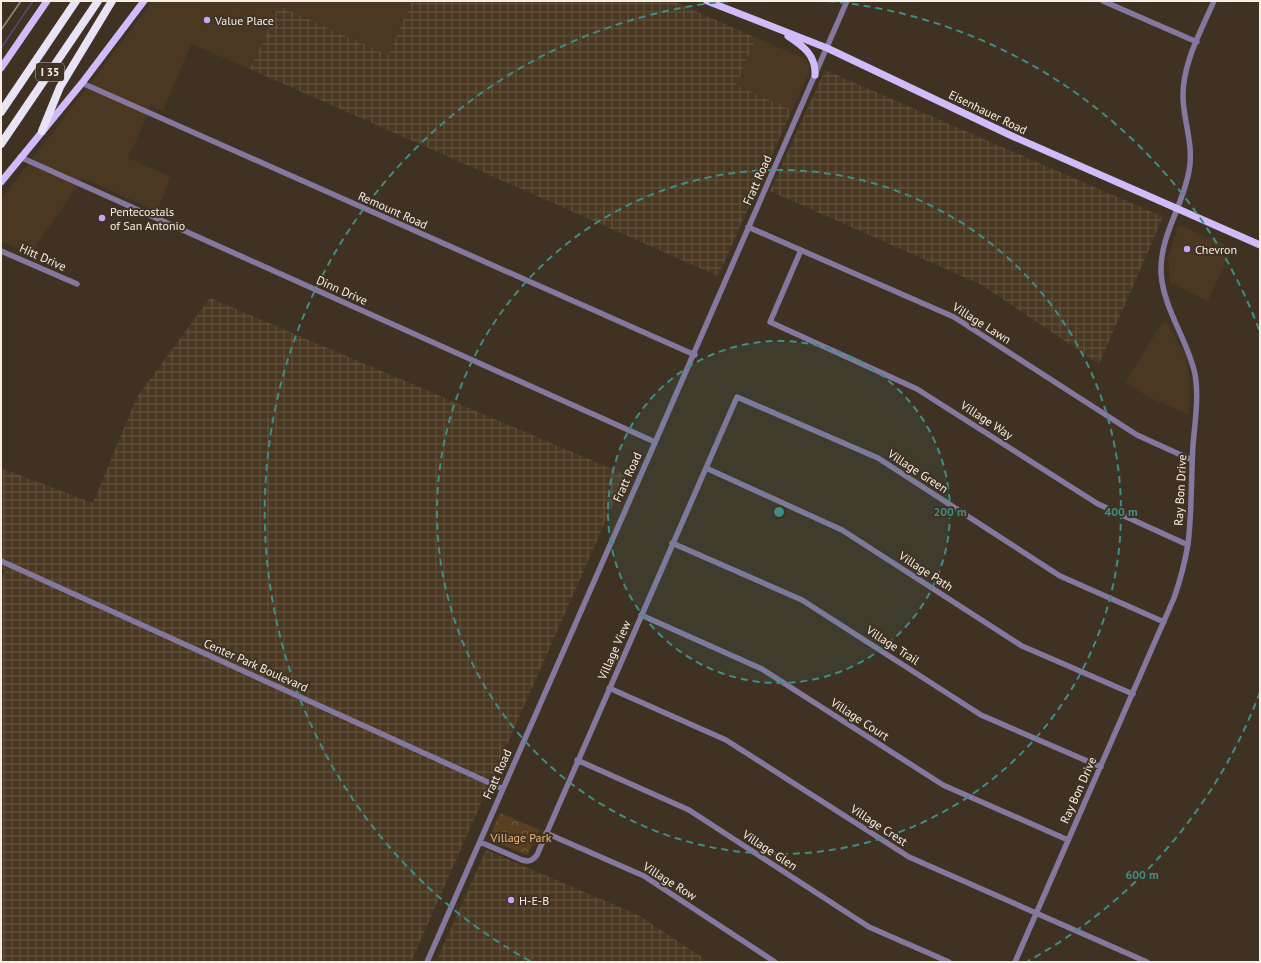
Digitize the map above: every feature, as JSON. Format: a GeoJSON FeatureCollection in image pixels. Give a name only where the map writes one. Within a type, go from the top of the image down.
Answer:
{"type":"FeatureCollection","features":[{"type":"Feature","properties":{"kind":"highway","name":"I 35"},"geometry":{"type":"LineString","coordinates":[[1,112],[76,1]]}},
{"type":"Feature","properties":{"kind":"highway","name":"I 35"},"geometry":{"type":"LineString","coordinates":[[1,144],[98,1]]}},
{"type":"Feature","properties":{"kind":"highway"},"geometry":{"type":"LineString","coordinates":[[42,131],[60,87],[112,1]]}},
{"type":"Feature","properties":{"kind":"main road"},"geometry":{"type":"LineString","coordinates":[[1,68],[47,1]]}},
{"type":"Feature","properties":{"kind":"main road"},"geometry":{"type":"LineString","coordinates":[[1,182],[82,83],[144,1]]}},
{"type":"Feature","properties":{"kind":"main road","name":"Eisenhauer Road"},"geometry":{"type":"LineString","coordinates":[[706,1],[827,48],[1012,136],[1260,245]]}},
{"type":"Feature","properties":{"kind":"main road"},"geometry":{"type":"LineString","coordinates":[[772,26],[808,51],[814,63],[815,75]]}},
{"type":"Feature","properties":{"kind":"street","name":"Fratt Road"},"geometry":{"type":"LineString","coordinates":[[427,962],[655,442],[695,355],[748,227],[847,1]]}},
{"type":"Feature","properties":{"kind":"street"},"geometry":{"type":"LineString","coordinates":[[1103,1],[1197,42]]}},
{"type":"Feature","properties":{"kind":"street","name":"Ray Bon Drive"},"geometry":{"type":"LineString","coordinates":[[1015,962],[1164,622],[1178,586],[1188,545],[1196,411],[1195,376],[1185,342],[1169,311],[1163,290],[1161,272],[1162,248],[1187,182],[1190,162],[1190,141],[1184,115],[1183,92],[1186,70],[1214,1]]}},
{"type":"Feature","properties":{"kind":"street","name":"Remount Road"},"geometry":{"type":"LineString","coordinates":[[82,83],[695,355]]}},
{"type":"Feature","properties":{"kind":"street","name":"Dinn Drive"},"geometry":{"type":"LineString","coordinates":[[20,157],[655,442]]}},
{"type":"Feature","properties":{"kind":"street","name":"Village Lawn"},"geometry":{"type":"LineString","coordinates":[[748,227],[954,317],[1137,435],[1192,460]]}},
{"type":"Feature","properties":{"kind":"street","name":"Village Way"},"geometry":{"type":"LineString","coordinates":[[801,250],[770,322],[917,388],[1098,504],[1188,545]]}},
{"type":"Feature","properties":{"kind":"street","name":"Hitt Drive"},"geometry":{"type":"LineString","coordinates":[[1,251],[77,284]]}},
{"type":"Feature","properties":{"kind":"street","name":"Village View"},"geometry":{"type":"LineString","coordinates":[[480,842],[529,862],[537,855],[737,397]]}},
{"type":"Feature","properties":{"kind":"street","name":"Village Green"},"geometry":{"type":"LineString","coordinates":[[737,397],[878,458],[1060,576],[1164,622]]}},
{"type":"Feature","properties":{"kind":"street","name":"Village Path"},"geometry":{"type":"LineString","coordinates":[[706,468],[842,530],[1022,646],[1133,694]]}},
{"type":"Feature","properties":{"kind":"street","name":"Village Trail"},"geometry":{"type":"LineString","coordinates":[[672,543],[802,600],[980,715],[1100,767]]}},
{"type":"Feature","properties":{"kind":"street","name":"Center Park Boulevard"},"geometry":{"type":"LineString","coordinates":[[1,561],[503,789]]}},
{"type":"Feature","properties":{"kind":"street","name":"Village Court"},"geometry":{"type":"LineString","coordinates":[[641,615],[762,669],[943,785],[1068,840]]}},
{"type":"Feature","properties":{"kind":"street","name":"Village Crest"},"geometry":{"type":"LineString","coordinates":[[609,688],[726,740],[909,857],[1147,962]]}},
{"type":"Feature","properties":{"kind":"street","name":"Village Glen"},"geometry":{"type":"LineString","coordinates":[[578,760],[689,810],[869,927],[950,962]]}},
{"type":"Feature","properties":{"kind":"street","name":"Village Row"},"geometry":{"type":"LineString","coordinates":[[546,833],[644,876],[775,962]]}},
{"type":"Feature","properties":{"kind":"shaded area"},"geometry":{"type":"Polygon","coordinates":[[[153,1],[412,1],[388,55],[280,6],[250,69],[191,44],[163,111],[152,106],[128,158],[171,177],[157,211],[83,178],[30,254],[1,241],[1,200],[153,1]]]}},
{"type":"Feature","properties":{"kind":"shaded area"},"geometry":{"type":"Polygon","coordinates":[[[412,1],[673,1],[756,38],[736,85],[792,110],[718,276],[250,69],[279,6],[388,55],[412,1]]]}},
{"type":"Feature","properties":{"kind":"shaded area"},"geometry":{"type":"Polygon","coordinates":[[[756,38],[806,59],[809,66],[809,73],[792,110],[736,85],[756,38]]]}},
{"type":"Feature","properties":{"kind":"shaded area"},"geometry":{"type":"Polygon","coordinates":[[[825,70],[1163,217],[1099,364],[982,285],[770,191],[825,70]]]}},
{"type":"Feature","properties":{"kind":"shaded area"},"geometry":{"type":"Polygon","coordinates":[[[1179,225],[1232,248],[1208,301],[1170,283],[1168,257],[1179,225]]]}},
{"type":"Feature","properties":{"kind":"shaded area"},"geometry":{"type":"Polygon","coordinates":[[[210,298],[626,475],[411,962],[1,962],[1,581],[5,570],[1,568],[1,468],[93,503],[137,397],[210,298]]]}},
{"type":"Feature","properties":{"kind":"shaded area"},"geometry":{"type":"Polygon","coordinates":[[[1165,319],[1186,357],[1190,381],[1189,415],[1148,397],[1125,382],[1165,319]]]}},
{"type":"Feature","properties":{"kind":"shaded area"},"geometry":{"type":"Polygon","coordinates":[[[486,850],[638,915],[709,962],[436,962],[486,850]]]}},
{"type":"Feature","properties":{"kind":"green space","name":"Village Park"},"geometry":{"type":"Polygon","coordinates":[[[500,813],[540,830],[527,855],[495,842],[491,834],[500,813]]]}},
{"type":"Feature","properties":{"kind":"waterway"},"geometry":{"type":"LineString","coordinates":[[1,48],[33,1]]}},
{"type":"Feature","properties":{"kind":"railway"},"geometry":{"type":"LineString","coordinates":[[1,30],[21,1]]}},
{"type":"Feature","properties":{"kind":"place","name":"Value Place"},"geometry":{"type":"Point","coordinates":[207,20]}},
{"type":"Feature","properties":{"kind":"place","name":"Pentecostals of San Antonio"},"geometry":{"type":"Point","coordinates":[102,218]}},
{"type":"Feature","properties":{"kind":"place","name":"Chevron"},"geometry":{"type":"Point","coordinates":[1187,249]}},
{"type":"Feature","properties":{"kind":"place","name":"H-E-B"},"geometry":{"type":"Point","coordinates":[511,900]}}]}
